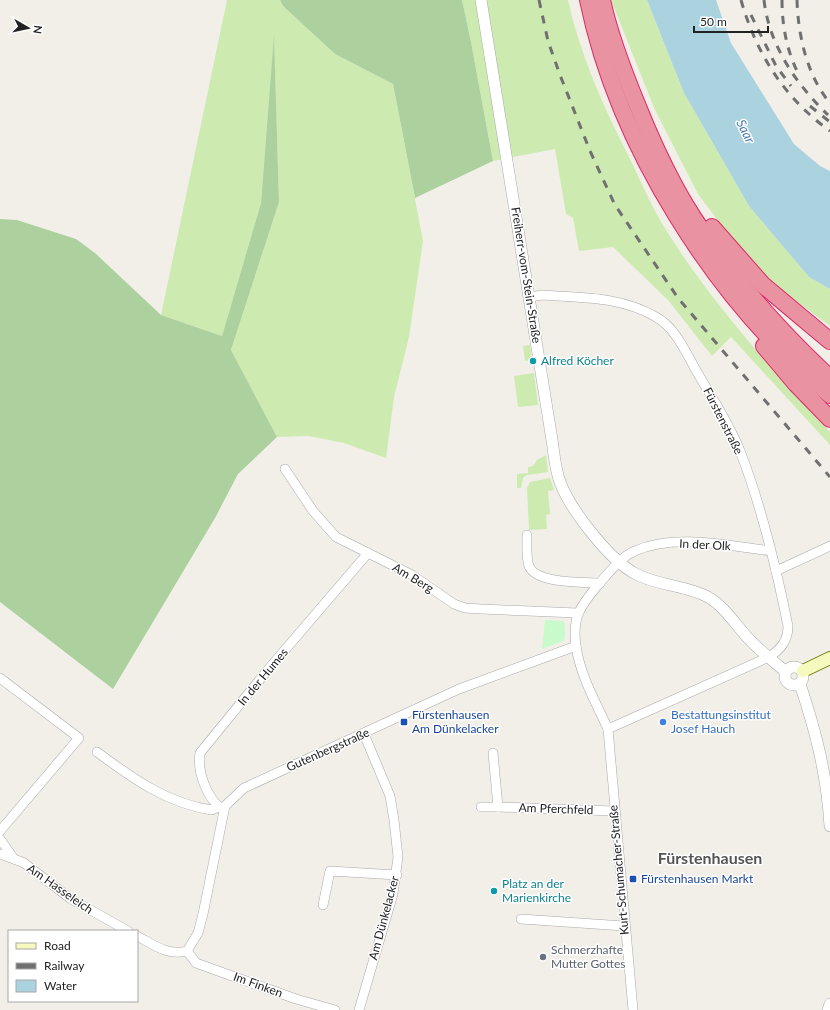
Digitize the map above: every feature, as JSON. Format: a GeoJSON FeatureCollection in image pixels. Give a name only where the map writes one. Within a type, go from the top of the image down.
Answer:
{"type":"FeatureCollection","features":[{"type":"Feature","properties":{"kind":"highway"},"geometry":{"type":"LineString","coordinates":[[588,0],[593,27],[612,82],[633,133],[658,184],[683,227],[721,279],[777,345],[830,395]]}},
{"type":"Feature","properties":{"kind":"highway"},"geometry":{"type":"LineString","coordinates":[[602,0],[607,23],[626,79],[659,154],[692,216],[727,264],[771,318],[830,378]]}},
{"type":"Feature","properties":{"kind":"highway"},"geometry":{"type":"LineString","coordinates":[[659,154],[679,176],[700,212],[724,243],[763,285],[830,341]]}},
{"type":"Feature","properties":{"kind":"highway"},"geometry":{"type":"LineString","coordinates":[[721,279],[758,339],[796,384],[830,419]]}},
{"type":"Feature","properties":{"kind":"main road"},"geometry":{"type":"LineString","coordinates":[[803,671],[830,658]]}},
{"type":"Feature","properties":{"kind":"street","name":"Freiherr-vom-Stein-Straße"},"geometry":{"type":"LineString","coordinates":[[481,0],[559,480],[573,510],[619,562],[635,574],[649,580],[702,595],[714,601],[748,638],[786,672]]}},
{"type":"Feature","properties":{"kind":"street","name":"Fürstenstraße"},"geometry":{"type":"LineString","coordinates":[[530,297],[542,295],[617,300],[656,317],[669,327],[684,349],[724,419],[739,450],[752,483],[771,551],[788,626],[788,635],[780,650],[769,657],[608,729]]}},
{"type":"Feature","properties":{"kind":"street","name":"Am Berg"},"geometry":{"type":"LineString","coordinates":[[285,469],[325,527],[336,537],[412,575],[454,604],[465,608],[577,613]]}},
{"type":"Feature","properties":{"kind":"street"},"geometry":{"type":"LineString","coordinates":[[527,535],[528,562],[530,568],[537,575],[548,579],[600,583]]}},
{"type":"Feature","properties":{"kind":"street","name":"In der Olk"},"geometry":{"type":"LineString","coordinates":[[577,613],[600,583],[619,562],[634,551],[655,545],[689,542],[771,551]]}},
{"type":"Feature","properties":{"kind":"street"},"geometry":{"type":"LineString","coordinates":[[776,571],[830,546]]}},
{"type":"Feature","properties":{"kind":"street","name":"In der Humes"},"geometry":{"type":"LineString","coordinates":[[221,808],[207,790],[199,763],[200,753],[266,672],[368,553]]}},
{"type":"Feature","properties":{"kind":"street","name":"Kurt-Schumacher-Straße"},"geometry":{"type":"LineString","coordinates":[[577,613],[576,646],[580,662],[608,729],[624,926],[633,1010]]}},
{"type":"Feature","properties":{"kind":"street","name":"Gutenbergstraße"},"geometry":{"type":"LineString","coordinates":[[221,808],[244,788],[338,744],[364,734],[459,689],[576,646]]}},
{"type":"Feature","properties":{"kind":"street"},"geometry":{"type":"LineString","coordinates":[[796,667],[803,671],[804,677],[800,684],[794,686],[788,684],[785,678],[786,672],[790,668],[796,667]]}},
{"type":"Feature","properties":{"kind":"street"},"geometry":{"type":"LineString","coordinates":[[0,678],[79,738],[0,831]]}},
{"type":"Feature","properties":{"kind":"street"},"geometry":{"type":"LineString","coordinates":[[800,684],[821,751],[828,795],[830,826]]}},
{"type":"Feature","properties":{"kind":"street","name":"Am Dünkelacker"},"geometry":{"type":"LineString","coordinates":[[360,1010],[389,911],[398,857],[390,796],[364,734]]}},
{"type":"Feature","properties":{"kind":"street"},"geometry":{"type":"LineString","coordinates":[[98,752],[123,771],[174,800],[212,810],[221,808],[203,914],[198,933],[187,951],[177,954],[167,952],[138,937]]}},
{"type":"Feature","properties":{"kind":"street"},"geometry":{"type":"LineString","coordinates":[[493,753],[498,807]]}},
{"type":"Feature","properties":{"kind":"street","name":"Am Pferchfeld"},"geometry":{"type":"LineString","coordinates":[[480,807],[614,811]]}},
{"type":"Feature","properties":{"kind":"street","name":"Am Hasseleich"},"geometry":{"type":"LineString","coordinates":[[0,839],[14,859],[24,863],[71,899],[126,930]]}},
{"type":"Feature","properties":{"kind":"street"},"geometry":{"type":"LineString","coordinates":[[0,854],[14,859]]}},
{"type":"Feature","properties":{"kind":"street"},"geometry":{"type":"LineString","coordinates":[[323,905],[330,871],[396,875]]}},
{"type":"Feature","properties":{"kind":"street"},"geometry":{"type":"LineString","coordinates":[[521,919],[624,926]]}},
{"type":"Feature","properties":{"kind":"street","name":"Im Finken"},"geometry":{"type":"LineString","coordinates":[[187,951],[196,963],[296,999],[335,1010]]}},
{"type":"Feature","properties":{"kind":"street"},"geometry":{"type":"LineString","coordinates":[[828,1010],[830,1004]]}},
{"type":"Feature","properties":{"kind":"green space"},"geometry":{"type":"Polygon","coordinates":[[[227,0],[280,0],[283,6],[335,54],[393,84],[423,241],[409,337],[394,397],[386,458],[344,443],[309,436],[277,437],[231,350],[279,202],[274,40],[261,203],[222,336],[161,315],[227,0]]]}},
{"type":"Feature","properties":{"kind":"green space"},"geometry":{"type":"Polygon","coordinates":[[[280,0],[462,0],[493,161],[415,198],[393,84],[335,54],[283,6],[280,0]]]}},
{"type":"Feature","properties":{"kind":"green space"},"geometry":{"type":"Polygon","coordinates":[[[462,0],[568,0],[579,40],[601,99],[662,224],[705,286],[744,336],[830,432],[830,445],[731,337],[712,356],[668,300],[613,247],[579,251],[573,218],[566,214],[555,149],[493,161],[462,0]]]}},
{"type":"Feature","properties":{"kind":"green space"},"geometry":{"type":"Polygon","coordinates":[[[611,0],[647,0],[684,93],[749,206],[809,277],[830,289],[830,326],[768,280],[746,258],[698,194],[655,110],[611,0]]]}},
{"type":"Feature","properties":{"kind":"green space"},"geometry":{"type":"Polygon","coordinates":[[[274,35],[279,202],[231,350],[277,437],[238,474],[215,518],[113,689],[0,602],[0,219],[17,220],[76,239],[95,253],[161,315],[222,336],[261,203],[274,35]]]}},
{"type":"Feature","properties":{"kind":"green space"},"geometry":{"type":"Polygon","coordinates":[[[530,345],[532,360],[525,361],[523,346],[530,345]]]}},
{"type":"Feature","properties":{"kind":"green space"},"geometry":{"type":"Polygon","coordinates":[[[534,373],[538,405],[518,407],[514,376],[534,373]]]}},
{"type":"Feature","properties":{"kind":"green space"},"geometry":{"type":"Polygon","coordinates":[[[546,455],[548,472],[527,475],[523,478],[521,488],[517,488],[517,474],[528,473],[528,467],[533,466],[537,460],[546,455]]]}},
{"type":"Feature","properties":{"kind":"green space"},"geometry":{"type":"Polygon","coordinates":[[[550,478],[554,490],[548,491],[550,514],[546,515],[547,529],[529,530],[527,488],[530,482],[550,478]]]}},
{"type":"Feature","properties":{"kind":"green space"},"geometry":{"type":"Polygon","coordinates":[[[545,620],[563,621],[565,624],[565,638],[563,641],[542,649],[545,620]]]}},
{"type":"Feature","properties":{"kind":"water","name":"Saar"},"geometry":{"type":"Polygon","coordinates":[[[647,0],[716,0],[731,43],[794,144],[820,166],[830,171],[830,289],[809,277],[749,206],[684,93],[647,0]]]}},
{"type":"Feature","properties":{"kind":"railway"},"geometry":{"type":"LineString","coordinates":[[539,0],[548,41],[560,75],[590,151],[615,205],[678,298],[830,477]]}},
{"type":"Feature","properties":{"kind":"railway"},"geometry":{"type":"LineString","coordinates":[[741,0],[755,38],[774,73],[799,104],[830,131]]}},
{"type":"Feature","properties":{"kind":"railway"},"geometry":{"type":"LineString","coordinates":[[764,0],[772,33],[786,63],[805,90],[828,115]]}},
{"type":"Feature","properties":{"kind":"railway"},"geometry":{"type":"LineString","coordinates":[[782,0],[783,19],[788,48],[799,75]]}},
{"type":"Feature","properties":{"kind":"railway"},"geometry":{"type":"LineString","coordinates":[[797,0],[799,27],[805,54],[815,80],[830,103]]}},
{"type":"Feature","properties":{"kind":"railway"},"geometry":{"type":"LineString","coordinates":[[751,15],[776,66],[791,86]]}},
{"type":"Feature","properties":{"kind":"railway"},"geometry":{"type":"LineString","coordinates":[[810,106],[830,122]]}},
{"type":"Feature","properties":{"kind":"place","name":"Alfred Köcher"},"geometry":{"type":"Point","coordinates":[533,361]}},
{"type":"Feature","properties":{"kind":"place","name":"Fürstenhausen Am Dünkelacker"},"geometry":{"type":"Point","coordinates":[404,722]}},
{"type":"Feature","properties":{"kind":"place","name":"Bestattungsinstitut Josef Hauch"},"geometry":{"type":"Point","coordinates":[663,722]}},
{"type":"Feature","properties":{"kind":"place","name":"Fürstenhausen Markt"},"geometry":{"type":"Point","coordinates":[633,879]}},
{"type":"Feature","properties":{"kind":"place","name":"Platz an der Marienkirche"},"geometry":{"type":"Point","coordinates":[494,891]}},
{"type":"Feature","properties":{"kind":"place","name":"Schmerzhafte Mutter Gottes"},"geometry":{"type":"Point","coordinates":[543,957]}},
{"type":"Feature","properties":{"kind":"district","name":"Fürstenhausen"},"geometry":{"type":"Point","coordinates":[710,858]}}]}
